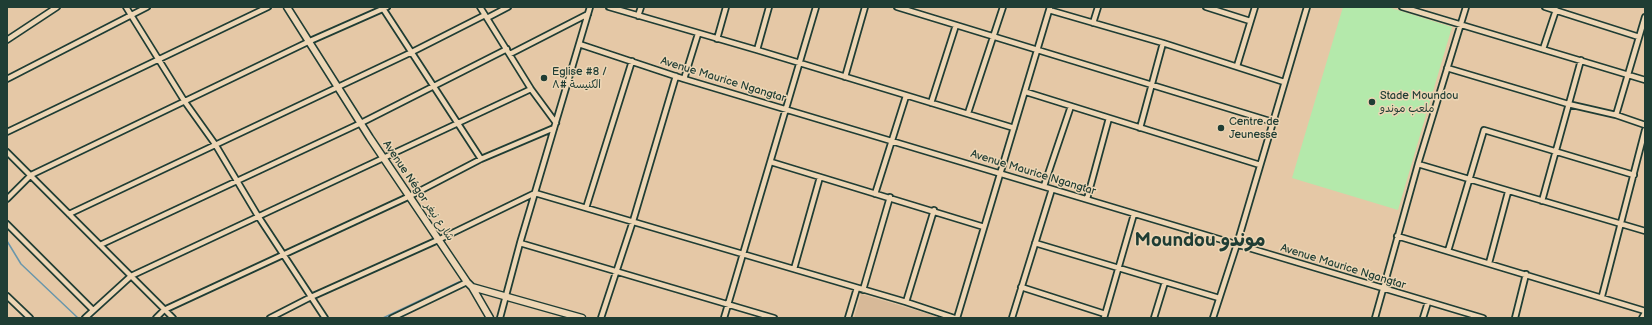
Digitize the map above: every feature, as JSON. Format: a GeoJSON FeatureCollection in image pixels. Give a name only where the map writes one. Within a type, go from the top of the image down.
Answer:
{"type":"FeatureCollection","features":[{"type":"Feature","properties":{"kind":"main road","name":"Avenue Négor شارع نيغر"},"geometry":{"type":"LineString","coordinates":[[287,7],[361,123],[438,240],[470,285],[490,318]]}},
{"type":"Feature","properties":{"kind":"main road"},"geometry":{"type":"LineString","coordinates":[[470,285],[582,318]]}},
{"type":"Feature","properties":{"kind":"street"},"geometry":{"type":"LineString","coordinates":[[7,40],[56,7]]}},
{"type":"Feature","properties":{"kind":"street"},"geometry":{"type":"LineString","coordinates":[[126,7],[185,102],[215,144],[258,216],[325,318]]}},
{"type":"Feature","properties":{"kind":"street"},"geometry":{"type":"LineString","coordinates":[[7,79],[147,7]]}},
{"type":"Feature","properties":{"kind":"street"},"geometry":{"type":"LineString","coordinates":[[7,132],[268,7]]}},
{"type":"Feature","properties":{"kind":"street"},"geometry":{"type":"LineString","coordinates":[[480,7],[531,89],[556,123]]}},
{"type":"Feature","properties":{"kind":"street"},"geometry":{"type":"LineString","coordinates":[[69,214],[486,16],[508,7]]}},
{"type":"Feature","properties":{"kind":"street"},"geometry":{"type":"LineString","coordinates":[[500,318],[520,243],[590,7]]}},
{"type":"Feature","properties":{"kind":"street"},"geometry":{"type":"LineString","coordinates":[[609,7],[757,50],[906,96],[968,113],[1014,128]]}},
{"type":"Feature","properties":{"kind":"street"},"geometry":{"type":"LineString","coordinates":[[638,16],[641,7]]}},
{"type":"Feature","properties":{"kind":"street"},"geometry":{"type":"LineString","coordinates":[[718,39],[726,7]]}},
{"type":"Feature","properties":{"kind":"street"},"geometry":{"type":"LineString","coordinates":[[757,50],[769,7]]}},
{"type":"Feature","properties":{"kind":"street"},"geometry":{"type":"LineString","coordinates":[[724,318],[816,7]]}},
{"type":"Feature","properties":{"kind":"street"},"geometry":{"type":"LineString","coordinates":[[845,77],[865,7]]}},
{"type":"Feature","properties":{"kind":"street"},"geometry":{"type":"LineString","coordinates":[[896,7],[1273,122]]}},
{"type":"Feature","properties":{"kind":"street"},"geometry":{"type":"LineString","coordinates":[[968,113],[994,36],[1002,7]]}},
{"type":"Feature","properties":{"kind":"street"},"geometry":{"type":"LineString","coordinates":[[1093,23],[1098,7]]}},
{"type":"Feature","properties":{"kind":"street"},"geometry":{"type":"LineString","coordinates":[[1206,7],[1250,21]]}},
{"type":"Feature","properties":{"kind":"street"},"geometry":{"type":"LineString","coordinates":[[1237,66],[1255,7]]}},
{"type":"Feature","properties":{"kind":"street"},"geometry":{"type":"LineString","coordinates":[[1213,318],[1237,244],[1307,7]]}},
{"type":"Feature","properties":{"kind":"street"},"geometry":{"type":"LineString","coordinates":[[1402,7],[1645,80]]}},
{"type":"Feature","properties":{"kind":"street"},"geometry":{"type":"LineString","coordinates":[[1420,12],[1422,7]]}},
{"type":"Feature","properties":{"kind":"street"},"geometry":{"type":"LineString","coordinates":[[1375,318],[1382,288],[1418,164],[1466,7]]}},
{"type":"Feature","properties":{"kind":"street"},"geometry":{"type":"LineString","coordinates":[[1545,7],[1639,37]]}},
{"type":"Feature","properties":{"kind":"street"},"geometry":{"type":"LineString","coordinates":[[7,199],[31,175],[310,41],[384,8],[481,159]]}},
{"type":"Feature","properties":{"kind":"street"},"geometry":{"type":"LineString","coordinates":[[957,318],[1000,172],[1026,92],[1049,8],[1284,82]]}},
{"type":"Feature","properties":{"kind":"street"},"geometry":{"type":"LineString","coordinates":[[1543,49],[1556,10]]}},
{"type":"Feature","properties":{"kind":"street"},"geometry":{"type":"LineString","coordinates":[[510,54],[588,14]]}},
{"type":"Feature","properties":{"kind":"street"},"geometry":{"type":"LineString","coordinates":[[1616,115],[1627,74],[1645,18]]}},
{"type":"Feature","properties":{"kind":"street"},"geometry":{"type":"LineString","coordinates":[[932,103],[956,25]]}},
{"type":"Feature","properties":{"kind":"street"},"geometry":{"type":"LineString","coordinates":[[684,79],[698,34]]}},
{"type":"Feature","properties":{"kind":"street"},"geometry":{"type":"LineString","coordinates":[[1140,128],[1163,43]]}},
{"type":"Feature","properties":{"kind":"street","name":"Avenue Maurice Ngangtar"},"geometry":{"type":"LineString","coordinates":[[579,44],[684,79],[786,108],[893,142],[1000,172],[1134,214],[1483,318]]}},
{"type":"Feature","properties":{"kind":"street"},"geometry":{"type":"LineString","coordinates":[[100,245],[361,123],[507,49]]}},
{"type":"Feature","properties":{"kind":"street"},"geometry":{"type":"LineString","coordinates":[[1542,201],[1581,60]]}},
{"type":"Feature","properties":{"kind":"street"},"geometry":{"type":"LineString","coordinates":[[586,208],[632,62]]}},
{"type":"Feature","properties":{"kind":"street"},"geometry":{"type":"LineString","coordinates":[[1447,68],[1568,104],[1616,115],[1645,125]]}},
{"type":"Feature","properties":{"kind":"street"},"geometry":{"type":"LineString","coordinates":[[601,318],[633,221],[676,76]]}},
{"type":"Feature","properties":{"kind":"street"},"geometry":{"type":"LineString","coordinates":[[85,318],[131,276],[531,89]]}},
{"type":"Feature","properties":{"kind":"street"},"geometry":{"type":"LineString","coordinates":[[1026,92],[1260,165]]}},
{"type":"Feature","properties":{"kind":"street"},"geometry":{"type":"LineString","coordinates":[[875,194],[893,142],[906,96]]}},
{"type":"Feature","properties":{"kind":"street"},"geometry":{"type":"LineString","coordinates":[[1044,186],[1071,106]]}},
{"type":"Feature","properties":{"kind":"street"},"geometry":{"type":"LineString","coordinates":[[1087,199],[1109,118]]}},
{"type":"Feature","properties":{"kind":"street"},"geometry":{"type":"LineString","coordinates":[[156,318],[164,310],[410,196],[481,159],[554,128]]}},
{"type":"Feature","properties":{"kind":"street"},"geometry":{"type":"LineString","coordinates":[[1448,251],[1484,130],[1634,175]]}},
{"type":"Feature","properties":{"kind":"street"},"geometry":{"type":"LineString","coordinates":[[1602,296],[1645,130]]}},
{"type":"Feature","properties":{"kind":"street"},"geometry":{"type":"LineString","coordinates":[[7,152],[173,318]]}},
{"type":"Feature","properties":{"kind":"street"},"geometry":{"type":"LineString","coordinates":[[771,162],[875,194],[934,210],[984,227]]}},
{"type":"Feature","properties":{"kind":"street"},"geometry":{"type":"LineString","coordinates":[[1418,164],[1508,192],[1645,231]]}},
{"type":"Feature","properties":{"kind":"street"},"geometry":{"type":"LineString","coordinates":[[794,269],[820,177]]}},
{"type":"Feature","properties":{"kind":"street"},"geometry":{"type":"LineString","coordinates":[[1012,318],[1052,188]]}},
{"type":"Feature","properties":{"kind":"street"},"geometry":{"type":"LineString","coordinates":[[1489,263],[1508,192]]}},
{"type":"Feature","properties":{"kind":"street"},"geometry":{"type":"LineString","coordinates":[[270,318],[311,297],[438,240],[535,193],[906,302],[954,318]]}},
{"type":"Feature","properties":{"kind":"street"},"geometry":{"type":"LineString","coordinates":[[863,290],[890,197]]}},
{"type":"Feature","properties":{"kind":"street"},"geometry":{"type":"LineString","coordinates":[[906,302],[934,210]]}},
{"type":"Feature","properties":{"kind":"street"},"geometry":{"type":"LineString","coordinates":[[1021,287],[1105,316],[1134,214]]}},
{"type":"Feature","properties":{"kind":"street"},"geometry":{"type":"LineString","coordinates":[[7,224],[93,310]]}},
{"type":"Feature","properties":{"kind":"street"},"geometry":{"type":"LineString","coordinates":[[1397,236],[1602,296],[1645,312],[1642,318]]}},
{"type":"Feature","properties":{"kind":"street"},"geometry":{"type":"LineString","coordinates":[[520,243],[774,318]]}},
{"type":"Feature","properties":{"kind":"street"},"geometry":{"type":"LineString","coordinates":[[1035,243],[1219,298]]}},
{"type":"Feature","properties":{"kind":"street"},"geometry":{"type":"LineString","coordinates":[[1515,318],[1526,274]]}},
{"type":"Feature","properties":{"kind":"street"},"geometry":{"type":"LineString","coordinates":[[1154,318],[1165,282]]}},
{"type":"Feature","properties":{"kind":"street"},"geometry":{"type":"LineString","coordinates":[[392,318],[470,285]]}},
{"type":"Feature","properties":{"kind":"street"},"geometry":{"type":"LineString","coordinates":[[848,318],[857,288]]}},
{"type":"Feature","properties":{"kind":"street"},"geometry":{"type":"LineString","coordinates":[[7,296],[30,318]]}},
{"type":"Feature","properties":{"kind":"street"},"geometry":{"type":"LineString","coordinates":[[1423,318],[1428,302]]}},
{"type":"Feature","properties":{"kind":"shaded area"},"geometry":{"type":"Polygon","coordinates":[[[861,294],[942,318],[854,318],[861,294]]]}},
{"type":"Feature","properties":{"kind":"green space","name":"Stade Moundou ملعب موندو"},"geometry":{"type":"Polygon","coordinates":[[[1343,7],[1388,7],[1452,27],[1398,210],[1292,178],[1343,7]]]}},
{"type":"Feature","properties":{"kind":"waterway"},"geometry":{"type":"LineString","coordinates":[[7,241],[21,264],[78,318]]}},
{"type":"Feature","properties":{"kind":"waterway"},"geometry":{"type":"LineString","coordinates":[[383,318],[459,282]]}},
{"type":"Feature","properties":{"kind":"place","name":"Eglise #8 / الكنيسة #٨"},"geometry":{"type":"Point","coordinates":[544,78]}},
{"type":"Feature","properties":{"kind":"place","name":"Stade Moundou ملعب موندو"},"geometry":{"type":"Point","coordinates":[1372,102]}},
{"type":"Feature","properties":{"kind":"place","name":"Centre de Jeunesse"},"geometry":{"type":"Point","coordinates":[1221,128]}},
{"type":"Feature","properties":{"kind":"district","name":"Moundou موندو"},"geometry":{"type":"Point","coordinates":[1200,241]}}]}
